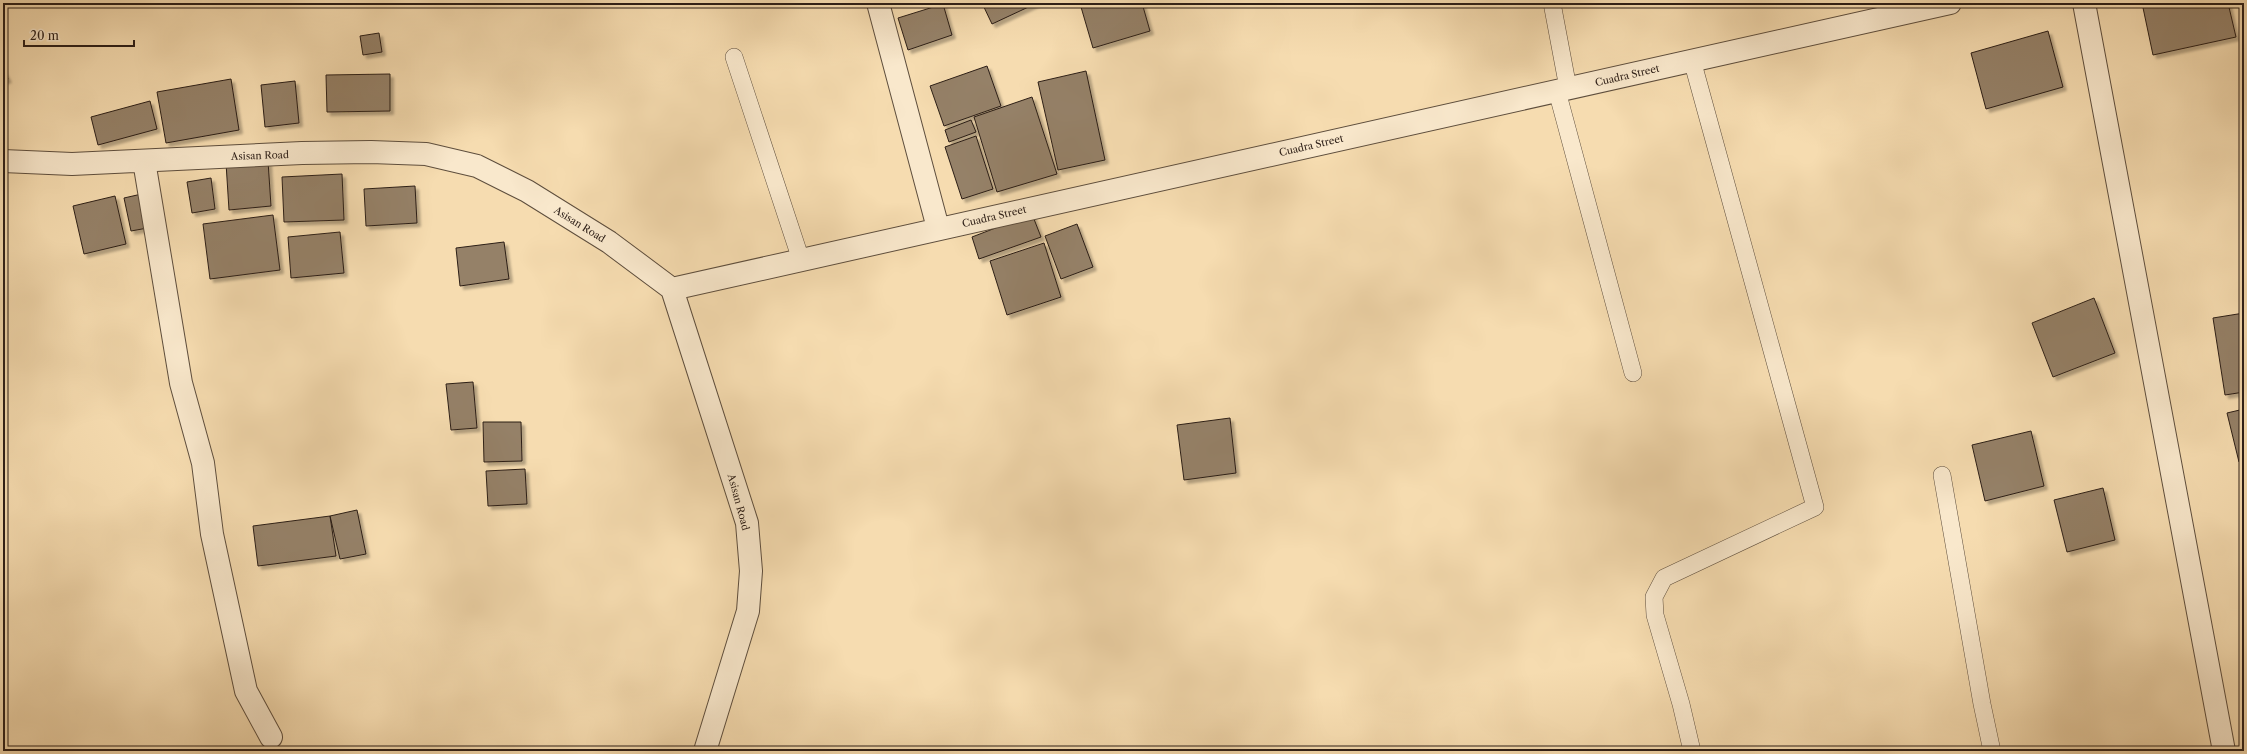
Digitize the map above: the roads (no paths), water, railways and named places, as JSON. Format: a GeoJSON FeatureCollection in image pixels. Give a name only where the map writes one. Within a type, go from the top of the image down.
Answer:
{"type":"FeatureCollection","features":[{"type":"Feature","properties":{"kind":"street"},"geometry":{"type":"LineString","coordinates":[[878,3],[938,228]]}},
{"type":"Feature","properties":{"kind":"street","name":"Cuadra Street"},"geometry":{"type":"LineString","coordinates":[[672,289],[938,228],[1950,3]]}},
{"type":"Feature","properties":{"kind":"street"},"geometry":{"type":"LineString","coordinates":[[2084,3],[2224,751]]}},
{"type":"Feature","properties":{"kind":"street","name":"Asisan Road"},"geometry":{"type":"LineString","coordinates":[[3,160],[72,164],[371,152],[426,154],[477,166],[527,191],[596,234],[672,289],[747,523],[751,571],[748,611],[705,751]]}},
{"type":"Feature","properties":{"kind":"street"},"geometry":{"type":"LineString","coordinates":[[144,161],[181,383],[203,463],[212,534],[244,684],[246,691],[271,737]]}},
{"type":"Feature","properties":{"kind":"lane"},"geometry":{"type":"LineString","coordinates":[[1552,3],[1563,89],[1633,373]]}},
{"type":"Feature","properties":{"kind":"lane"},"geometry":{"type":"LineString","coordinates":[[734,57],[801,260]]}},
{"type":"Feature","properties":{"kind":"lane"},"geometry":{"type":"LineString","coordinates":[[1692,60],[1815,507],[1664,578],[1654,597],[1655,615],[1681,704],[1692,751]]}},
{"type":"Feature","properties":{"kind":"lane"},"geometry":{"type":"LineString","coordinates":[[1942,474],[1982,704],[1992,751]]}}]}
